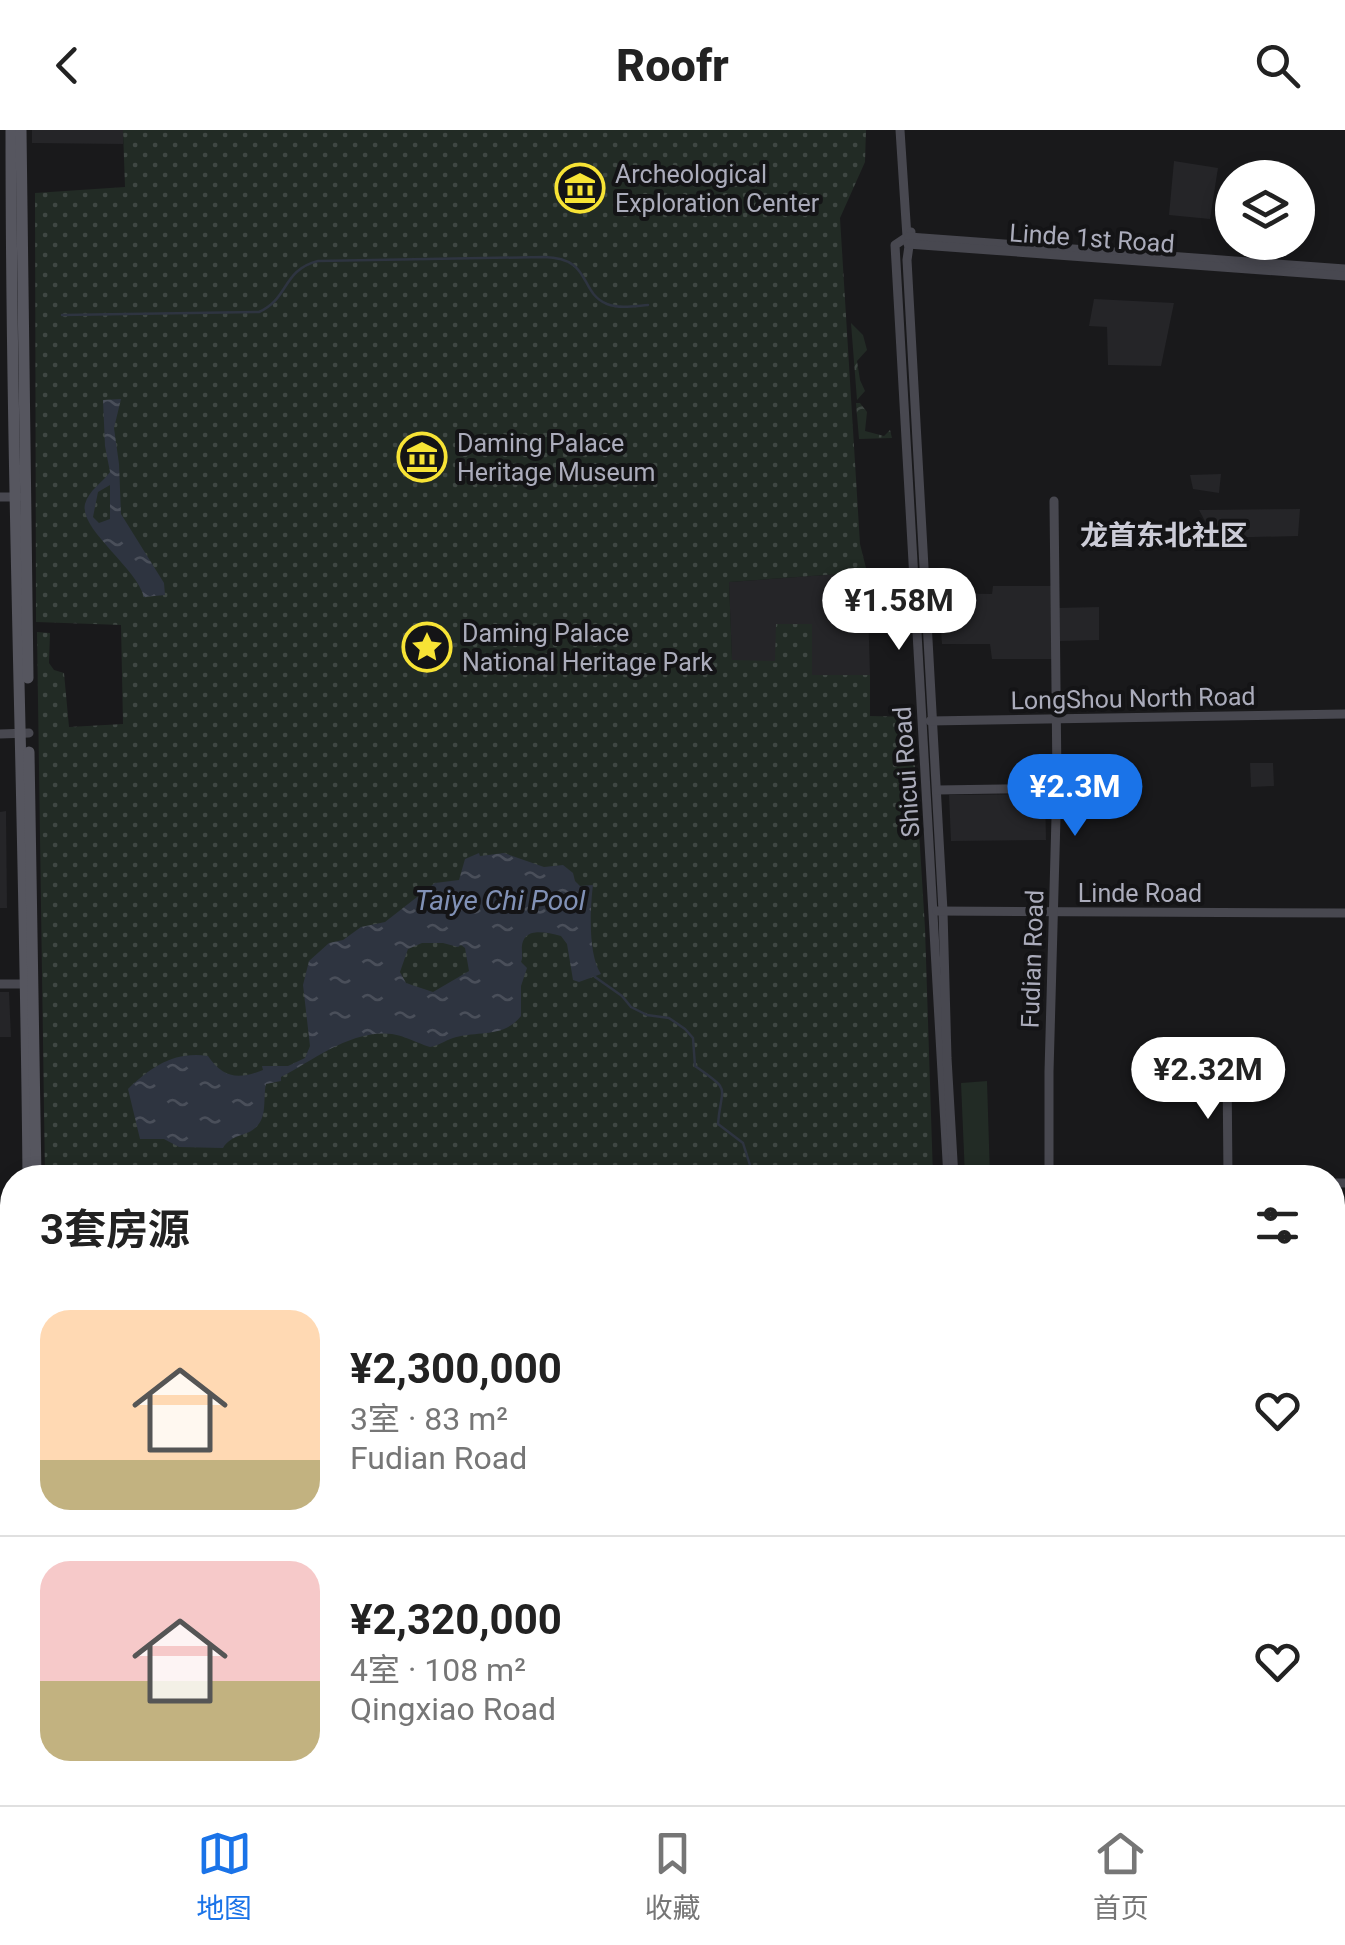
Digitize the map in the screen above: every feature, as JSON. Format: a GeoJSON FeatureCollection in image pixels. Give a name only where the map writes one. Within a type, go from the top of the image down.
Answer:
{"type":"FeatureCollection","features":[{"type":"Feature","properties":{"kind":"main road"},"geometry":{"type":"LineString","coordinates":[[11,130],[11,293],[21,497]]}},
{"type":"Feature","properties":{"kind":"main road"},"geometry":{"type":"LineString","coordinates":[[20,130],[11,293],[21,497],[36,1165]]}},
{"type":"Feature","properties":{"kind":"main road","name":"Shicui Road"},"geometry":{"type":"LineString","coordinates":[[902,130],[927,721],[937,790],[939,911]]}},
{"type":"Feature","properties":{"kind":"main road","name":"Linde 1st Road"},"geometry":{"type":"LineString","coordinates":[[895,245],[909,239],[1345,273]]}},
{"type":"Feature","properties":{"kind":"main road","name":"Shicui Road"},"geometry":{"type":"LineString","coordinates":[[895,245],[939,911],[950,1165]]}},
{"type":"Feature","properties":{"kind":"main road"},"geometry":{"type":"LineString","coordinates":[[0,308],[7,313],[12,327]]}},
{"type":"Feature","properties":{"kind":"main road"},"geometry":{"type":"LineString","coordinates":[[0,497],[21,497]]}},
{"type":"Feature","properties":{"kind":"main road","name":"Fudian Road"},"geometry":{"type":"LineString","coordinates":[[1049,1165],[1057,788],[1054,502]]}},
{"type":"Feature","properties":{"kind":"main road","name":"LongShou North Road"},"geometry":{"type":"LineString","coordinates":[[927,721],[1345,714]]}},
{"type":"Feature","properties":{"kind":"main road"},"geometry":{"type":"LineString","coordinates":[[0,734],[25,734]]}},
{"type":"Feature","properties":{"kind":"main road"},"geometry":{"type":"LineString","coordinates":[[937,790],[1057,788]]}},
{"type":"Feature","properties":{"kind":"main road","name":"Linde Road"},"geometry":{"type":"LineString","coordinates":[[939,911],[1345,913]]}},
{"type":"Feature","properties":{"kind":"main road"},"geometry":{"type":"LineString","coordinates":[[0,984],[30,984]]}},
{"type":"Feature","properties":{"kind":"main road"},"geometry":{"type":"LineString","coordinates":[[28,1165],[30,984]]}},
{"type":"Feature","properties":{"kind":"main road"},"geometry":{"type":"LineString","coordinates":[[1226,1066],[1228,1165]]}},
{"type":"Feature","properties":{"kind":"shaded area"},"geometry":{"type":"Polygon","coordinates":[[[32,130],[123,130],[123,144],[32,143],[32,130]]]}},
{"type":"Feature","properties":{"kind":"shaded area"},"geometry":{"type":"Polygon","coordinates":[[[1174,161],[1215,168],[1210,219],[1169,215],[1174,161]]]}},
{"type":"Feature","properties":{"kind":"shaded area"},"geometry":{"type":"Polygon","coordinates":[[[1094,299],[1174,303],[1161,366],[1108,365],[1107,327],[1089,326],[1094,299]]]}},
{"type":"Feature","properties":{"kind":"shaded area"},"geometry":{"type":"Polygon","coordinates":[[[1221,474],[1219,493],[1193,489],[1190,475],[1221,474]]]}},
{"type":"Feature","properties":{"kind":"shaded area"},"geometry":{"type":"Polygon","coordinates":[[[1300,509],[1298,536],[1214,538],[1199,510],[1300,509]]]}},
{"type":"Feature","properties":{"kind":"shaded area"},"geometry":{"type":"Polygon","coordinates":[[[867,572],[870,675],[812,675],[811,624],[775,661],[732,661],[729,582],[867,572]]]}},
{"type":"Feature","properties":{"kind":"shaded area"},"geometry":{"type":"Polygon","coordinates":[[[993,586],[1051,586],[1053,659],[992,659],[990,644],[942,644],[938,593],[992,594],[993,586]]]}},
{"type":"Feature","properties":{"kind":"shaded area"},"geometry":{"type":"Polygon","coordinates":[[[1099,607],[1099,640],[1060,641],[1058,608],[1099,607]]]}},
{"type":"Feature","properties":{"kind":"shaded area"},"geometry":{"type":"Polygon","coordinates":[[[1250,763],[1273,763],[1274,786],[1251,787],[1250,763]]]}},
{"type":"Feature","properties":{"kind":"shaded area"},"geometry":{"type":"Polygon","coordinates":[[[1045,794],[1046,840],[951,841],[949,795],[1045,794]]]}},
{"type":"Feature","properties":{"kind":"shaded area"},"geometry":{"type":"Polygon","coordinates":[[[6,811],[7,908],[0,908],[0,812],[6,811]]]}},
{"type":"Feature","properties":{"kind":"shaded area"},"geometry":{"type":"Polygon","coordinates":[[[0,992],[9,992],[11,1037],[0,1037],[0,992]]]}},
{"type":"Feature","properties":{"kind":"green space","name":"Daming Palace National Heritage Park"},"geometry":{"type":"Polygon","coordinates":[[[123,130],[866,130],[865,162],[840,218],[860,544],[867,572],[729,582],[732,660],[775,661],[776,624],[812,624],[812,675],[870,675],[870,716],[912,717],[925,928],[933,1165],[45,1165],[37,632],[50,633],[49,663],[54,670],[64,673],[69,727],[123,724],[121,625],[36,622],[35,193],[125,187],[123,130]]]}},
{"type":"Feature","properties":{"kind":"green space"},"geometry":{"type":"Polygon","coordinates":[[[851,323],[863,335],[867,350],[857,361],[865,391],[857,400],[851,323]]]}},
{"type":"Feature","properties":{"kind":"green space"},"geometry":{"type":"Polygon","coordinates":[[[856,403],[867,412],[865,431],[884,436],[890,430],[892,438],[859,439],[856,403]]]}},
{"type":"Feature","properties":{"kind":"green space"},"geometry":{"type":"Polygon","coordinates":[[[987,1081],[990,1165],[964,1165],[961,1083],[987,1081]]]}},
{"type":"Feature","properties":{"kind":"water"},"geometry":{"type":"Polygon","coordinates":[[[121,399],[114,428],[121,514],[164,583],[165,595],[144,597],[131,573],[99,537],[85,514],[89,495],[110,472],[103,400],[121,399]],[[110,485],[98,492],[93,517],[99,523],[110,519],[110,485]]]}},
{"type":"Feature","properties":{"kind":"water","name":"Taiye Chi Pool"},"geometry":{"type":"Polygon","coordinates":[[[479,853],[504,853],[544,867],[563,865],[580,886],[593,885],[592,944],[601,974],[579,982],[573,980],[567,944],[561,936],[533,933],[522,945],[521,962],[527,968],[521,986],[521,1016],[506,1028],[453,1038],[430,1047],[392,1034],[362,1036],[320,1055],[281,1077],[281,1081],[266,1084],[261,1121],[223,1148],[179,1147],[164,1139],[140,1139],[128,1089],[164,1062],[184,1056],[208,1056],[225,1073],[239,1076],[263,1070],[262,1066],[288,1066],[305,1058],[310,1046],[303,985],[309,961],[329,943],[343,940],[361,927],[385,922],[435,883],[459,880],[465,859],[479,853]],[[422,943],[408,949],[400,972],[406,983],[433,992],[469,971],[465,948],[422,943]]]}},
{"type":"Feature","properties":{"kind":"waterway"},"geometry":{"type":"LineString","coordinates":[[62,315],[259,312],[276,300],[298,271],[318,261],[544,257],[570,263],[598,299],[607,304],[648,305]]}},
{"type":"Feature","properties":{"kind":"waterway"},"geometry":{"type":"LineString","coordinates":[[595,977],[631,1007],[647,1015],[669,1018],[693,1038],[695,1066],[722,1090],[718,1124],[743,1143],[750,1165]]}},
{"type":"Feature","properties":{"kind":"place","name":"Archeological Exploration Center"},"geometry":{"type":"Point","coordinates":[580,188]}},
{"type":"Feature","properties":{"kind":"place","name":"Daming Palace Heritage Museum"},"geometry":{"type":"Point","coordinates":[422,457]}},
{"type":"Feature","properties":{"kind":"place","name":"Daming Palace National Heritage Park"},"geometry":{"type":"Point","coordinates":[427,647]}},
{"type":"Feature","properties":{"kind":"district","name":"龙首东北社区"},"geometry":{"type":"Point","coordinates":[1164,535]}}]}
